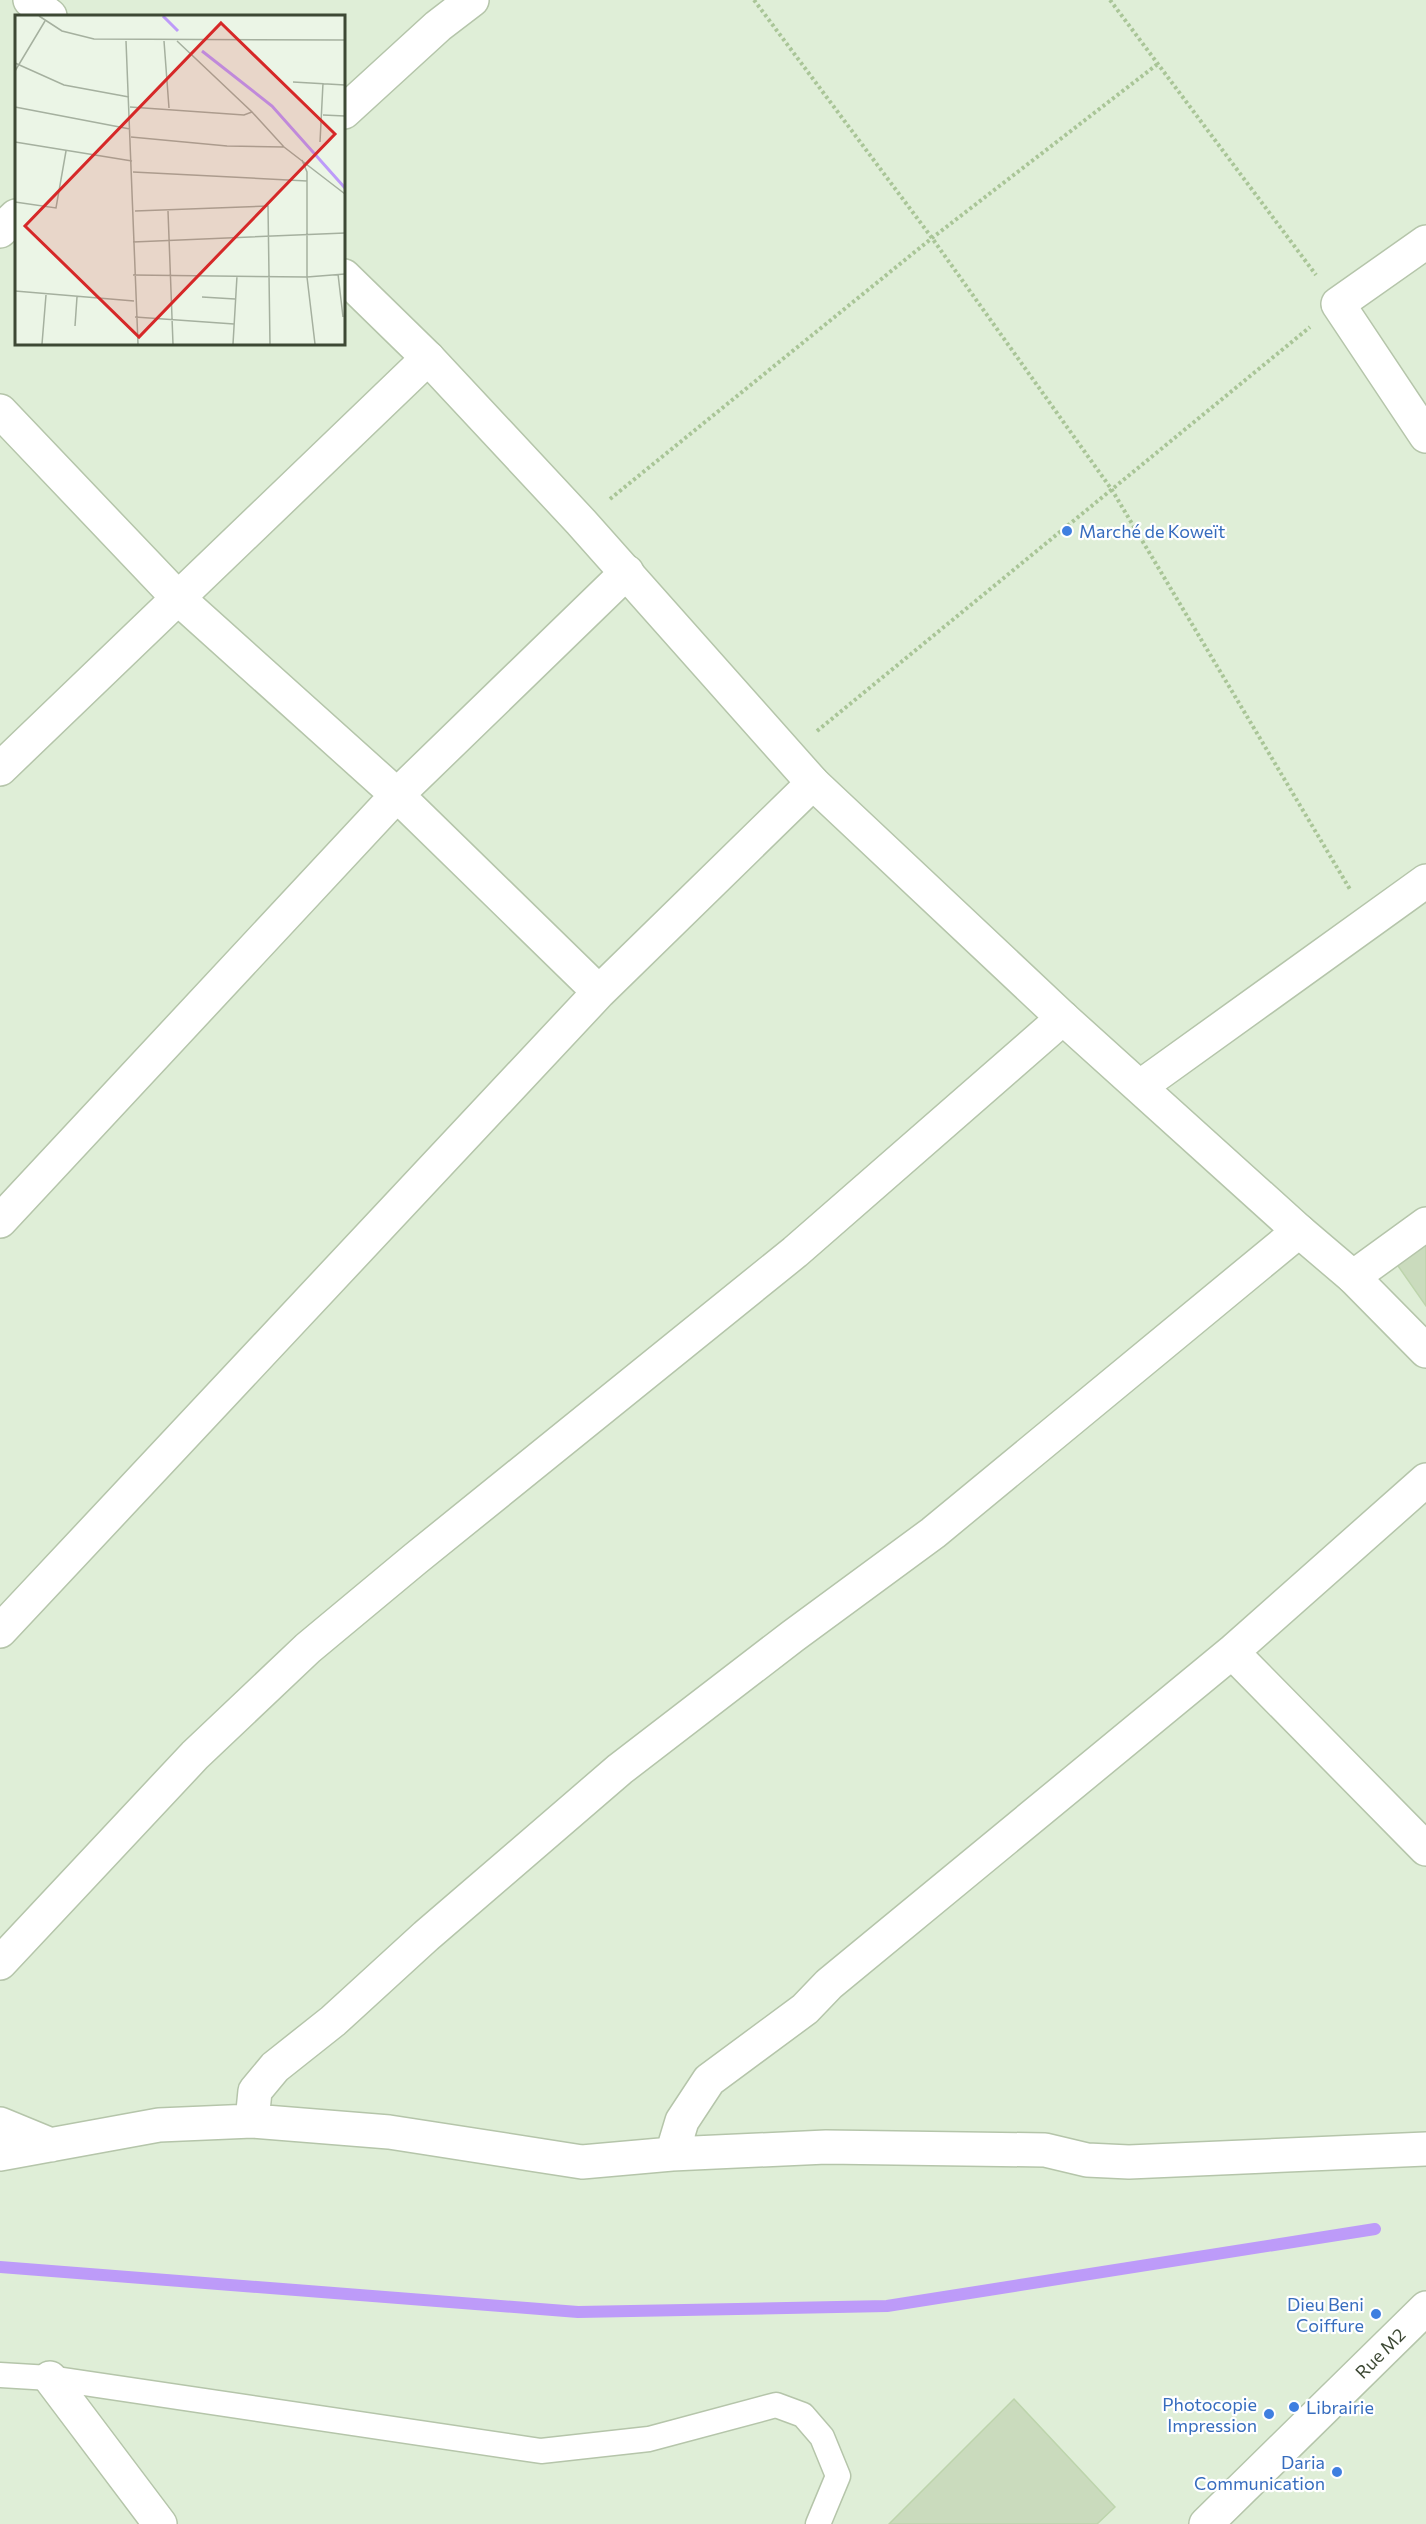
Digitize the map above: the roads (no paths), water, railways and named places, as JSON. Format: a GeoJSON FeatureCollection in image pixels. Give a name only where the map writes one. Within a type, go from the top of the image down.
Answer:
{"type":"FeatureCollection","features":[{"type":"Feature","properties":{"kind":"street"},"geometry":{"type":"LineString","coordinates":[[30,0],[49,15]]}},
{"type":"Feature","properties":{"kind":"street"},"geometry":{"type":"LineString","coordinates":[[345,111],[438,26],[472,0]]}},
{"type":"Feature","properties":{"kind":"street"},"geometry":{"type":"LineString","coordinates":[[0,231],[15,217]]}},
{"type":"Feature","properties":{"kind":"street"},"geometry":{"type":"LineString","coordinates":[[1426,242],[1338,304],[1426,436]]}},
{"type":"Feature","properties":{"kind":"street"},"geometry":{"type":"LineString","coordinates":[[345,277],[428,358],[581,522],[813,783],[1063,1018],[1141,1086],[1299,1232],[1353,1277],[1426,1351]]}},
{"type":"Feature","properties":{"kind":"street"},"geometry":{"type":"LineString","coordinates":[[0,769],[428,358]]}},
{"type":"Feature","properties":{"kind":"street"},"geometry":{"type":"LineString","coordinates":[[0,411],[178,599],[397,795],[599,992]]}},
{"type":"Feature","properties":{"kind":"street"},"geometry":{"type":"LineString","coordinates":[[0,1221],[397,795],[627,572]]}},
{"type":"Feature","properties":{"kind":"street"},"geometry":{"type":"LineString","coordinates":[[0,1631],[599,992],[813,783]]}},
{"type":"Feature","properties":{"kind":"street"},"geometry":{"type":"LineString","coordinates":[[1141,1086],[1426,881]]}},
{"type":"Feature","properties":{"kind":"street"},"geometry":{"type":"LineString","coordinates":[[0,1963],[195,1755],[308,1648],[424,1551],[795,1252],[1063,1018]]}},
{"type":"Feature","properties":{"kind":"street"},"geometry":{"type":"LineString","coordinates":[[1353,1277],[1426,1224]]}},
{"type":"Feature","properties":{"kind":"street"},"geometry":{"type":"LineString","coordinates":[[252,2121],[255,2091],[275,2067],[333,2021],[426,1936],[612,1776],[793,1635],[933,1533],[1299,1232]]}},
{"type":"Feature","properties":{"kind":"street"},"geometry":{"type":"LineString","coordinates":[[672,2154],[682,2121],[709,2080],[805,2009],[838,1976],[1232,1652],[1426,1480]]}},
{"type":"Feature","properties":{"kind":"street"},"geometry":{"type":"LineString","coordinates":[[1232,1652],[1426,1849]]}},
{"type":"Feature","properties":{"kind":"street"},"geometry":{"type":"LineString","coordinates":[[0,2154],[159,2126],[252,2121],[389,2132],[582,2162],[672,2154],[826,2147],[1045,2150],[1087,2160],[1129,2162],[1426,2149]]}},
{"type":"Feature","properties":{"kind":"street"},"geometry":{"type":"LineString","coordinates":[[0,2124],[51,2145]]}},
{"type":"Feature","properties":{"kind":"street","name":"Rue M2"},"geometry":{"type":"LineString","coordinates":[[1206,2524],[1426,2308]]}},
{"type":"Feature","properties":{"kind":"street"},"geometry":{"type":"LineString","coordinates":[[50,2378],[160,2524]]}},
{"type":"Feature","properties":{"kind":"lane"},"geometry":{"type":"LineString","coordinates":[[0,2375],[50,2378],[541,2451],[649,2439],[776,2405],[803,2415],[822,2437],[838,2476],[818,2524]]}},
{"type":"Feature","properties":{"kind":"waterway"},"geometry":{"type":"LineString","coordinates":[[0,2267],[578,2312],[887,2306],[1375,2229]]}},
{"type":"Feature","properties":{"kind":"place","name":"Marché de Koweït"},"geometry":{"type":"Point","coordinates":[1067,531]}},
{"type":"Feature","properties":{"kind":"place","name":"Dieu Beni Coiffure"},"geometry":{"type":"Point","coordinates":[1376,2314]}},
{"type":"Feature","properties":{"kind":"place","name":"Librairie"},"geometry":{"type":"Point","coordinates":[1294,2407]}},
{"type":"Feature","properties":{"kind":"place","name":"Photocopie Impression"},"geometry":{"type":"Point","coordinates":[1269,2414]}},
{"type":"Feature","properties":{"kind":"place","name":"Daria Communication"},"geometry":{"type":"Point","coordinates":[1337,2472]}}]}
